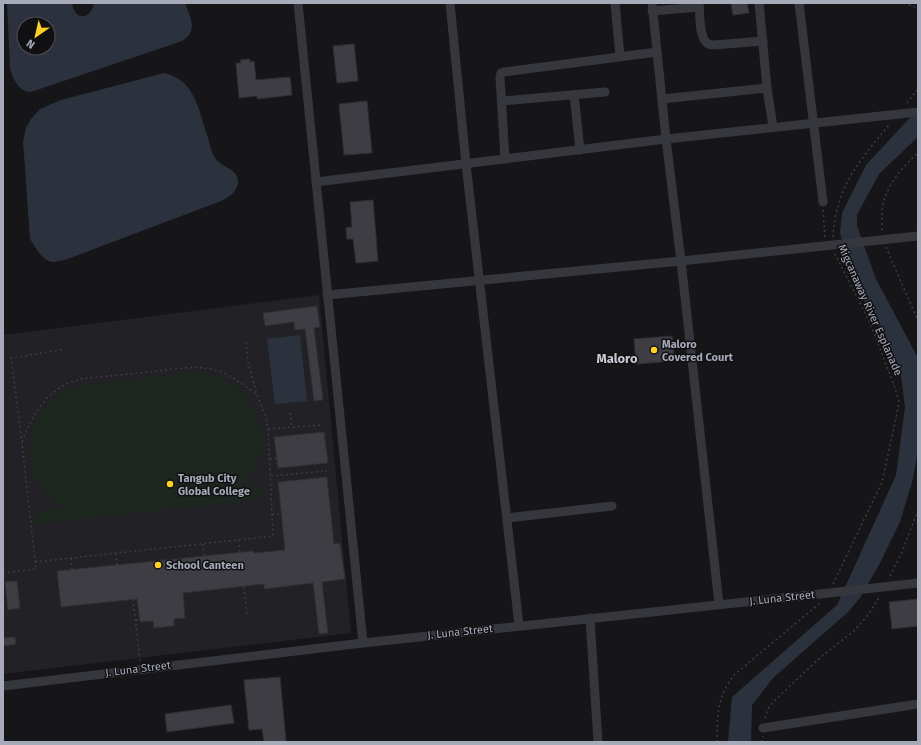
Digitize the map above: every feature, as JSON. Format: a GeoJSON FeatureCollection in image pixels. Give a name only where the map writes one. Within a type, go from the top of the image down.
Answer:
{"type":"FeatureCollection","features":[{"type":"Feature","properties":{"kind":"street"},"geometry":{"type":"LineString","coordinates":[[298,3],[363,642]]}},
{"type":"Feature","properties":{"kind":"street"},"geometry":{"type":"LineString","coordinates":[[450,3],[466,164],[519,625]]}},
{"type":"Feature","properties":{"kind":"street"},"geometry":{"type":"LineString","coordinates":[[614,3],[620,56]]}},
{"type":"Feature","properties":{"kind":"street"},"geometry":{"type":"LineString","coordinates":[[759,3],[773,127]]}},
{"type":"Feature","properties":{"kind":"street"},"geometry":{"type":"LineString","coordinates":[[799,3],[823,202]]}},
{"type":"Feature","properties":{"kind":"street"},"geometry":{"type":"LineString","coordinates":[[719,604],[652,7],[699,5],[702,34],[709,45],[714,46],[763,41]]}},
{"type":"Feature","properties":{"kind":"street"},"geometry":{"type":"LineString","coordinates":[[505,159],[500,78],[501,73],[657,52]]}},
{"type":"Feature","properties":{"kind":"street"},"geometry":{"type":"LineString","coordinates":[[662,99],[768,88]]}},
{"type":"Feature","properties":{"kind":"street"},"geometry":{"type":"LineString","coordinates":[[502,102],[605,92]]}},
{"type":"Feature","properties":{"kind":"street"},"geometry":{"type":"LineString","coordinates":[[574,95],[580,150]]}},
{"type":"Feature","properties":{"kind":"street"},"geometry":{"type":"LineString","coordinates":[[316,182],[666,139],[918,112]]}},
{"type":"Feature","properties":{"kind":"street"},"geometry":{"type":"LineString","coordinates":[[328,295],[831,246],[918,236]]}},
{"type":"Feature","properties":{"kind":"street"},"geometry":{"type":"LineString","coordinates":[[507,518],[612,506]]}},
{"type":"Feature","properties":{"kind":"street","name":"J. Luna Street"},"geometry":{"type":"LineString","coordinates":[[3,686],[363,642],[918,583]]}},
{"type":"Feature","properties":{"kind":"street"},"geometry":{"type":"LineString","coordinates":[[590,618],[598,742]]}},
{"type":"Feature","properties":{"kind":"street"},"geometry":{"type":"LineString","coordinates":[[763,728],[918,704]]}},
{"type":"Feature","properties":{"kind":"path"},"geometry":{"type":"LineString","coordinates":[[904,3],[918,8]]}},
{"type":"Feature","properties":{"kind":"path"},"geometry":{"type":"LineString","coordinates":[[903,113],[918,89]]}},
{"type":"Feature","properties":{"kind":"path","name":"Migcanaway River Esplanade"},"geometry":{"type":"LineString","coordinates":[[717,742],[719,705],[725,689],[734,675],[814,609],[829,593],[882,482],[896,418],[898,396],[871,325],[831,246],[835,214],[846,182],[864,155],[889,126]]}},
{"type":"Feature","properties":{"kind":"path"},"geometry":{"type":"LineString","coordinates":[[918,153],[898,174],[890,187],[883,204],[881,240],[918,321]]}},
{"type":"Feature","properties":{"kind":"path"},"geometry":{"type":"LineString","coordinates":[[823,202],[831,246]]}},
{"type":"Feature","properties":{"kind":"path"},"geometry":{"type":"LineString","coordinates":[[35,562],[273,536],[268,429],[266,417],[257,395],[248,362],[246,342]]}},
{"type":"Feature","properties":{"kind":"path"},"geometry":{"type":"LineString","coordinates":[[3,573],[36,569],[11,358],[65,348]]}},
{"type":"Feature","properties":{"kind":"path"},"geometry":{"type":"LineString","coordinates":[[22,443],[28,425],[43,402],[67,383],[81,379],[184,368],[202,368],[217,370],[245,386],[257,395]]}},
{"type":"Feature","properties":{"kind":"path"},"geometry":{"type":"LineString","coordinates":[[290,413],[292,427]]}},
{"type":"Feature","properties":{"kind":"path"},"geometry":{"type":"LineString","coordinates":[[268,429],[321,425]]}},
{"type":"Feature","properties":{"kind":"path"},"geometry":{"type":"LineString","coordinates":[[270,459],[276,458]]}},
{"type":"Feature","properties":{"kind":"path"},"geometry":{"type":"LineString","coordinates":[[270,476],[327,471]]}},
{"type":"Feature","properties":{"kind":"path"},"geometry":{"type":"LineString","coordinates":[[762,742],[765,715],[769,707],[822,656],[854,631],[879,599],[902,552],[918,510]]}},
{"type":"Feature","properties":{"kind":"path"},"geometry":{"type":"LineString","coordinates":[[272,514],[281,514]]}},
{"type":"Feature","properties":{"kind":"path"},"geometry":{"type":"LineString","coordinates":[[238,540],[240,552]]}},
{"type":"Feature","properties":{"kind":"path"},"geometry":{"type":"LineString","coordinates":[[203,544],[204,556]]}},
{"type":"Feature","properties":{"kind":"path"},"geometry":{"type":"LineString","coordinates":[[116,553],[118,565]]}},
{"type":"Feature","properties":{"kind":"path"},"geometry":{"type":"LineString","coordinates":[[71,558],[72,570]]}},
{"type":"Feature","properties":{"kind":"path"},"geometry":{"type":"LineString","coordinates":[[244,587],[247,615]]}},
{"type":"Feature","properties":{"kind":"path"},"geometry":{"type":"LineString","coordinates":[[133,599],[140,658]]}},
{"type":"Feature","properties":{"kind":"shaded area"},"geometry":{"type":"Polygon","coordinates":[[[7,3],[72,3],[76,14],[83,16],[90,12],[94,3],[185,3],[191,19],[192,28],[187,37],[182,41],[31,92],[20,88],[10,69],[7,3]]]}},
{"type":"Feature","properties":{"kind":"shaded area"},"geometry":{"type":"Polygon","coordinates":[[[164,73],[182,81],[193,95],[215,158],[232,171],[237,177],[238,185],[235,191],[221,201],[65,260],[52,262],[48,261],[39,253],[30,239],[23,141],[26,128],[31,119],[40,109],[61,100],[164,73]]]}},
{"type":"Feature","properties":{"kind":"shaded area"},"geometry":{"type":"Polygon","coordinates":[[[918,109],[918,137],[879,174],[857,215],[857,226],[876,279],[918,358],[918,450],[913,479],[900,522],[881,561],[860,598],[847,613],[773,678],[752,705],[751,742],[728,742],[732,697],[837,605],[896,475],[905,407],[900,368],[857,287],[840,233],[842,213],[866,165],[918,109]]]}},
{"type":"Feature","properties":{"kind":"shaded area","name":"Tangub City Global College"},"geometry":{"type":"Polygon","coordinates":[[[319,295],[351,633],[3,674],[3,335],[319,295]]]}},
{"type":"Feature","properties":{"kind":"shaded area"},"geometry":{"type":"Polygon","coordinates":[[[300,335],[307,401],[275,404],[267,339],[300,335]]]}},
{"type":"Feature","properties":{"kind":"shaded area"},"geometry":{"type":"Polygon","coordinates":[[[185,373],[210,374],[224,379],[235,386],[252,405],[261,429],[262,442],[256,467],[242,487],[260,485],[262,499],[36,524],[35,511],[63,508],[44,492],[31,467],[29,443],[36,419],[43,409],[60,394],[83,385],[185,373]]]}},
{"type":"Feature","properties":{"kind":"building"},"geometry":{"type":"Polygon","coordinates":[[[731,3],[747,3],[749,13],[733,15],[731,3]]]}},
{"type":"Feature","properties":{"kind":"building"},"geometry":{"type":"Polygon","coordinates":[[[354,44],[358,81],[337,83],[333,46],[354,44]]]}},
{"type":"Feature","properties":{"kind":"building"},"geometry":{"type":"Polygon","coordinates":[[[250,59],[250,62],[254,61],[256,80],[290,77],[292,95],[257,99],[257,96],[239,98],[236,63],[241,63],[240,60],[250,59]]]}},
{"type":"Feature","properties":{"kind":"building"},"geometry":{"type":"Polygon","coordinates":[[[367,101],[372,153],[344,155],[339,104],[367,101]]]}},
{"type":"Feature","properties":{"kind":"building"},"geometry":{"type":"Polygon","coordinates":[[[373,200],[378,261],[356,263],[353,239],[347,239],[346,228],[352,227],[350,202],[373,200]]]}},
{"type":"Feature","properties":{"kind":"building"},"geometry":{"type":"Polygon","coordinates":[[[317,306],[320,327],[314,328],[323,400],[314,401],[305,329],[295,330],[294,322],[265,326],[263,313],[317,306]]]}},
{"type":"Feature","properties":{"kind":"building","name":"Maloro Covered Court"},"geometry":{"type":"Polygon","coordinates":[[[672,336],[674,361],[636,364],[634,339],[672,336]]]}},
{"type":"Feature","properties":{"kind":"building"},"geometry":{"type":"Polygon","coordinates":[[[324,432],[328,463],[278,468],[274,437],[324,432]]]}},
{"type":"Feature","properties":{"kind":"building"},"geometry":{"type":"Polygon","coordinates":[[[327,477],[334,544],[340,543],[345,579],[322,582],[328,633],[319,634],[313,583],[264,589],[264,584],[183,593],[185,618],[174,619],[174,626],[154,628],[153,621],[140,622],[137,599],[61,607],[57,571],[253,551],[254,553],[285,550],[278,482],[327,477]]]}},
{"type":"Feature","properties":{"kind":"building"},"geometry":{"type":"Polygon","coordinates":[[[17,581],[20,608],[8,610],[5,582],[17,581]]]}},
{"type":"Feature","properties":{"kind":"building"},"geometry":{"type":"Polygon","coordinates":[[[918,599],[918,626],[892,629],[889,602],[918,599]]]}},
{"type":"Feature","properties":{"kind":"building"},"geometry":{"type":"Polygon","coordinates":[[[15,637],[16,644],[3,646],[3,638],[15,637]]]}},
{"type":"Feature","properties":{"kind":"building"},"geometry":{"type":"Polygon","coordinates":[[[280,677],[286,742],[264,742],[262,729],[249,730],[244,680],[280,677]]]}},
{"type":"Feature","properties":{"kind":"building"},"geometry":{"type":"Polygon","coordinates":[[[231,705],[234,723],[167,732],[165,714],[231,705]]]}},
{"type":"Feature","properties":{"kind":"place","name":"Maloro Covered Court"},"geometry":{"type":"Point","coordinates":[654,350]}},
{"type":"Feature","properties":{"kind":"place","name":"Tangub City Global College"},"geometry":{"type":"Point","coordinates":[170,484]}},
{"type":"Feature","properties":{"kind":"place","name":"School Canteen"},"geometry":{"type":"Point","coordinates":[158,565]}},
{"type":"Feature","properties":{"kind":"district","name":"Maloro"},"geometry":{"type":"Point","coordinates":[617,358]}}]}
